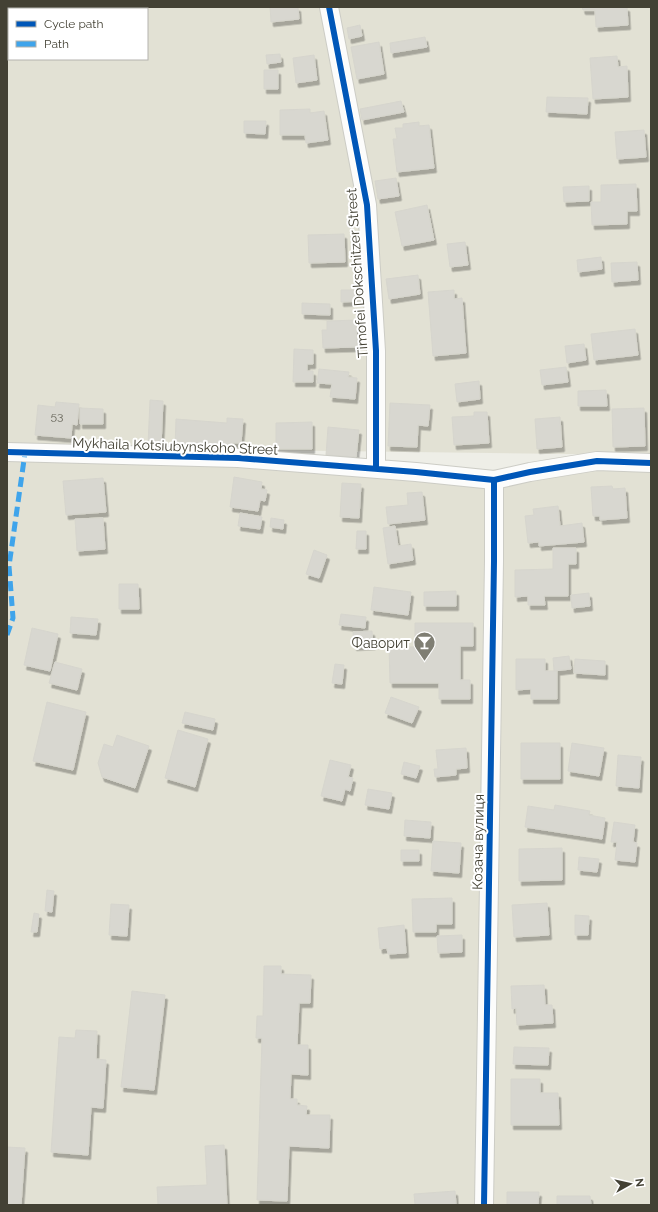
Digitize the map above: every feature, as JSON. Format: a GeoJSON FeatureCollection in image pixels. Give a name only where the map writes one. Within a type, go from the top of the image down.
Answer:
{"type":"FeatureCollection","features":[{"type":"Feature","properties":{"kind":"street","name":"Timofei Dokschitzer Street"},"geometry":{"type":"LineString","coordinates":[[329,7],[367,204],[376,351],[376,469]]}},
{"type":"Feature","properties":{"kind":"street","name":"Mykhaila Kotsiubynskoho Street"},"geometry":{"type":"LineString","coordinates":[[7,452],[238,458],[494,480],[530,472],[597,461],[651,463]]}},
{"type":"Feature","properties":{"kind":"street","name":"Козача вулиця"},"geometry":{"type":"LineString","coordinates":[[484,1205],[494,480]]}},
{"type":"Feature","properties":{"kind":"shaded area"},"geometry":{"type":"Polygon","coordinates":[[[7,7],[651,7],[651,455],[7,447],[7,7]]]}},
{"type":"Feature","properties":{"kind":"shaded area"},"geometry":{"type":"Polygon","coordinates":[[[7,459],[166,463],[479,484],[596,469],[651,470],[651,1205],[7,1205],[7,459]]]}},
{"type":"Feature","properties":{"kind":"building"},"geometry":{"type":"Polygon","coordinates":[[[270,7],[298,7],[299,19],[271,22],[270,7]]]}},
{"type":"Feature","properties":{"kind":"building"},"geometry":{"type":"Polygon","coordinates":[[[582,7],[627,7],[628,25],[596,27],[595,10],[583,10],[582,7]]]}},
{"type":"Feature","properties":{"kind":"building"},"geometry":{"type":"Polygon","coordinates":[[[360,25],[362,36],[349,39],[347,28],[360,25]]]}},
{"type":"Feature","properties":{"kind":"building"},"geometry":{"type":"Polygon","coordinates":[[[425,37],[427,47],[391,53],[390,43],[425,37]]]}},
{"type":"Feature","properties":{"kind":"building"},"geometry":{"type":"Polygon","coordinates":[[[379,42],[384,74],[357,79],[351,47],[379,42]]]}},
{"type":"Feature","properties":{"kind":"building"},"geometry":{"type":"Polygon","coordinates":[[[280,54],[281,62],[267,64],[266,55],[280,54]]]}},
{"type":"Feature","properties":{"kind":"building"},"geometry":{"type":"Polygon","coordinates":[[[314,55],[317,80],[296,83],[293,58],[314,55]]]}},
{"type":"Feature","properties":{"kind":"building"},"geometry":{"type":"Polygon","coordinates":[[[617,56],[618,67],[627,66],[628,97],[593,99],[590,58],[617,56]]]}},
{"type":"Feature","properties":{"kind":"building"},"geometry":{"type":"Polygon","coordinates":[[[264,70],[278,70],[278,89],[264,89],[264,70]]]}},
{"type":"Feature","properties":{"kind":"building"},"geometry":{"type":"Polygon","coordinates":[[[547,97],[588,98],[587,114],[546,112],[547,97]]]}},
{"type":"Feature","properties":{"kind":"building"},"geometry":{"type":"Polygon","coordinates":[[[401,101],[404,112],[362,120],[360,109],[401,101]]]}},
{"type":"Feature","properties":{"kind":"building"},"geometry":{"type":"Polygon","coordinates":[[[310,109],[310,113],[324,111],[328,140],[306,143],[305,135],[280,135],[280,110],[310,109]]]}},
{"type":"Feature","properties":{"kind":"building"},"geometry":{"type":"Polygon","coordinates":[[[244,121],[266,121],[265,134],[244,133],[244,121]]]}},
{"type":"Feature","properties":{"kind":"building"},"geometry":{"type":"Polygon","coordinates":[[[419,122],[419,126],[429,125],[434,168],[397,172],[393,139],[397,139],[395,128],[403,128],[403,124],[419,122]]]}},
{"type":"Feature","properties":{"kind":"building"},"geometry":{"type":"Polygon","coordinates":[[[644,130],[646,157],[617,159],[615,132],[644,130]]]}},
{"type":"Feature","properties":{"kind":"building"},"geometry":{"type":"Polygon","coordinates":[[[396,178],[399,196],[378,199],[375,181],[396,178]]]}},
{"type":"Feature","properties":{"kind":"building"},"geometry":{"type":"Polygon","coordinates":[[[636,184],[637,211],[627,211],[627,224],[592,225],[591,202],[601,202],[601,185],[636,184]]]}},
{"type":"Feature","properties":{"kind":"building"},"geometry":{"type":"Polygon","coordinates":[[[589,186],[589,201],[564,202],[563,187],[589,186]]]}},
{"type":"Feature","properties":{"kind":"building"},"geometry":{"type":"Polygon","coordinates":[[[427,205],[434,240],[402,246],[395,212],[427,205]]]}},
{"type":"Feature","properties":{"kind":"building"},"geometry":{"type":"Polygon","coordinates":[[[344,234],[345,262],[309,263],[308,235],[344,234]]]}},
{"type":"Feature","properties":{"kind":"building"},"geometry":{"type":"Polygon","coordinates":[[[465,242],[468,265],[450,267],[447,244],[465,242]]]}},
{"type":"Feature","properties":{"kind":"building"},"geometry":{"type":"Polygon","coordinates":[[[601,257],[602,269],[578,272],[577,260],[601,257]]]}},
{"type":"Feature","properties":{"kind":"building"},"geometry":{"type":"Polygon","coordinates":[[[637,262],[638,280],[612,282],[611,263],[637,262]]]}},
{"type":"Feature","properties":{"kind":"building"},"geometry":{"type":"Polygon","coordinates":[[[418,275],[420,294],[389,299],[386,279],[418,275]]]}},
{"type":"Feature","properties":{"kind":"building"},"geometry":{"type":"Polygon","coordinates":[[[341,290],[362,290],[363,301],[341,302],[341,290]]]}},
{"type":"Feature","properties":{"kind":"building"},"geometry":{"type":"Polygon","coordinates":[[[454,290],[454,299],[462,298],[466,353],[433,356],[428,292],[454,290]]]}},
{"type":"Feature","properties":{"kind":"building"},"geometry":{"type":"Polygon","coordinates":[[[302,303],[330,304],[330,315],[302,314],[302,303]]]}},
{"type":"Feature","properties":{"kind":"building"},"geometry":{"type":"Polygon","coordinates":[[[356,320],[357,347],[323,348],[322,330],[327,330],[327,321],[356,320]]]}},
{"type":"Feature","properties":{"kind":"building"},"geometry":{"type":"Polygon","coordinates":[[[635,329],[638,355],[594,360],[591,334],[635,329]]]}},
{"type":"Feature","properties":{"kind":"building"},"geometry":{"type":"Polygon","coordinates":[[[584,344],[586,360],[567,363],[565,346],[584,344]]]}},
{"type":"Feature","properties":{"kind":"building"},"geometry":{"type":"Polygon","coordinates":[[[294,349],[313,350],[313,364],[307,364],[307,371],[313,371],[313,382],[293,382],[294,349]]]}},
{"type":"Feature","properties":{"kind":"building"},"geometry":{"type":"Polygon","coordinates":[[[566,367],[568,382],[542,385],[540,370],[566,367]]]}},
{"type":"Feature","properties":{"kind":"building"},"geometry":{"type":"Polygon","coordinates":[[[319,369],[349,372],[348,377],[357,378],[355,399],[330,397],[332,384],[317,383],[319,369]]]}},
{"type":"Feature","properties":{"kind":"building"},"geometry":{"type":"Polygon","coordinates":[[[479,381],[480,399],[457,402],[455,384],[479,381]]]}},
{"type":"Feature","properties":{"kind":"building"},"geometry":{"type":"Polygon","coordinates":[[[606,390],[607,406],[578,406],[578,391],[606,390]]]}},
{"type":"Feature","properties":{"kind":"building"},"geometry":{"type":"Polygon","coordinates":[[[150,400],[163,401],[161,446],[148,445],[150,400]]]}},
{"type":"Feature","properties":{"kind":"building"},"geometry":{"type":"Polygon","coordinates":[[[56,402],[79,404],[77,425],[72,424],[71,438],[35,435],[38,405],[55,407],[56,402]]]}},
{"type":"Feature","properties":{"kind":"building"},"geometry":{"type":"Polygon","coordinates":[[[390,403],[430,405],[428,426],[418,425],[417,447],[388,446],[390,403]]]}},
{"type":"Feature","properties":{"kind":"building"},"geometry":{"type":"Polygon","coordinates":[[[80,408],[103,409],[103,424],[80,424],[80,408]]]}},
{"type":"Feature","properties":{"kind":"building"},"geometry":{"type":"Polygon","coordinates":[[[644,408],[645,446],[613,447],[612,409],[644,408]]]}},
{"type":"Feature","properties":{"kind":"building"},"geometry":{"type":"Polygon","coordinates":[[[474,412],[487,412],[489,443],[454,445],[452,417],[474,416],[474,412]]]}},
{"type":"Feature","properties":{"kind":"building"},"geometry":{"type":"Polygon","coordinates":[[[560,417],[562,447],[537,449],[535,419],[560,417]]]}},
{"type":"Feature","properties":{"kind":"building"},"geometry":{"type":"Polygon","coordinates":[[[227,418],[243,419],[241,443],[233,443],[232,450],[175,446],[176,419],[227,423],[227,418]]]}},
{"type":"Feature","properties":{"kind":"building"},"geometry":{"type":"Polygon","coordinates":[[[312,422],[312,449],[276,449],[276,423],[312,422]]]}},
{"type":"Feature","properties":{"kind":"building"},"geometry":{"type":"Polygon","coordinates":[[[328,427],[359,430],[356,457],[326,455],[328,427]]]}},
{"type":"Feature","properties":{"kind":"building"},"geometry":{"type":"Polygon","coordinates":[[[234,477],[262,482],[261,489],[267,490],[265,501],[260,500],[258,511],[230,507],[234,477]]]}},
{"type":"Feature","properties":{"kind":"building"},"geometry":{"type":"Polygon","coordinates":[[[103,478],[106,512],[66,515],[63,481],[103,478]]]}},
{"type":"Feature","properties":{"kind":"building"},"geometry":{"type":"Polygon","coordinates":[[[342,483],[361,484],[359,518],[340,517],[342,483]]]}},
{"type":"Feature","properties":{"kind":"building"},"geometry":{"type":"Polygon","coordinates":[[[612,486],[613,489],[625,488],[627,518],[600,520],[600,516],[593,516],[591,487],[612,486]]]}},
{"type":"Feature","properties":{"kind":"building"},"geometry":{"type":"Polygon","coordinates":[[[422,492],[425,520],[388,524],[386,507],[408,505],[407,493],[422,492]]]}},
{"type":"Feature","properties":{"kind":"building"},"geometry":{"type":"Polygon","coordinates":[[[558,506],[560,526],[582,523],[584,542],[539,546],[539,542],[528,543],[525,516],[534,515],[533,509],[558,506]]]}},
{"type":"Feature","properties":{"kind":"building"},"geometry":{"type":"Polygon","coordinates":[[[240,513],[262,517],[260,529],[238,526],[240,513]]]}},
{"type":"Feature","properties":{"kind":"building"},"geometry":{"type":"Polygon","coordinates":[[[103,518],[105,549],[77,551],[75,519],[103,518]]]}},
{"type":"Feature","properties":{"kind":"building"},"geometry":{"type":"Polygon","coordinates":[[[271,518],[284,520],[283,529],[270,527],[271,518]]]}},
{"type":"Feature","properties":{"kind":"building"},"geometry":{"type":"Polygon","coordinates":[[[395,526],[398,546],[411,544],[413,560],[388,564],[383,528],[395,526]]]}},
{"type":"Feature","properties":{"kind":"building"},"geometry":{"type":"Polygon","coordinates":[[[357,531],[366,531],[366,549],[356,549],[357,531]]]}},
{"type":"Feature","properties":{"kind":"building"},"geometry":{"type":"Polygon","coordinates":[[[553,548],[576,548],[576,564],[568,564],[568,596],[544,596],[545,605],[528,605],[528,596],[515,597],[515,570],[553,569],[553,548]]]}},
{"type":"Feature","properties":{"kind":"building"},"geometry":{"type":"Polygon","coordinates":[[[314,550],[327,555],[319,578],[306,574],[314,550]]]}},
{"type":"Feature","properties":{"kind":"building"},"geometry":{"type":"Polygon","coordinates":[[[119,584],[138,584],[139,609],[119,609],[119,584]]]}},
{"type":"Feature","properties":{"kind":"building"},"geometry":{"type":"Polygon","coordinates":[[[374,587],[411,592],[408,615],[371,610],[374,587]]]}},
{"type":"Feature","properties":{"kind":"building"},"geometry":{"type":"Polygon","coordinates":[[[456,591],[456,606],[424,606],[424,592],[456,591]]]}},
{"type":"Feature","properties":{"kind":"building"},"geometry":{"type":"Polygon","coordinates":[[[589,593],[590,606],[572,608],[571,595],[589,593]]]}},
{"type":"Feature","properties":{"kind":"building"},"geometry":{"type":"Polygon","coordinates":[[[341,614],[366,617],[365,628],[339,625],[341,614]]]}},
{"type":"Feature","properties":{"kind":"building"},"geometry":{"type":"Polygon","coordinates":[[[71,617],[98,619],[96,635],[70,633],[71,617]]]}},
{"type":"Feature","properties":{"kind":"building","name":"Фаворит"},"geometry":{"type":"Polygon","coordinates":[[[415,623],[473,623],[473,646],[460,646],[460,680],[470,680],[470,699],[439,699],[439,683],[390,683],[389,647],[415,647],[415,623]]]}},
{"type":"Feature","properties":{"kind":"building"},"geometry":{"type":"Polygon","coordinates":[[[32,628],[58,634],[50,671],[24,665],[32,628]]]}},
{"type":"Feature","properties":{"kind":"building"},"geometry":{"type":"Polygon","coordinates":[[[372,631],[373,645],[354,646],[353,632],[372,631]]]}},
{"type":"Feature","properties":{"kind":"building"},"geometry":{"type":"Polygon","coordinates":[[[569,656],[571,669],[554,671],[553,658],[569,656]]]}},
{"type":"Feature","properties":{"kind":"building"},"geometry":{"type":"Polygon","coordinates":[[[516,659],[545,659],[545,671],[557,671],[557,699],[531,699],[531,689],[516,690],[516,659]]]}},
{"type":"Feature","properties":{"kind":"building"},"geometry":{"type":"Polygon","coordinates":[[[575,659],[605,661],[605,675],[574,673],[575,659]]]}},
{"type":"Feature","properties":{"kind":"building"},"geometry":{"type":"Polygon","coordinates":[[[55,662],[82,669],[77,690],[49,683],[55,662]]]}},
{"type":"Feature","properties":{"kind":"building"},"geometry":{"type":"Polygon","coordinates":[[[335,664],[344,665],[342,684],[332,683],[335,664]]]}},
{"type":"Feature","properties":{"kind":"building"},"geometry":{"type":"Polygon","coordinates":[[[391,697],[419,707],[412,723],[385,713],[391,697]]]}},
{"type":"Feature","properties":{"kind":"building"},"geometry":{"type":"Polygon","coordinates":[[[47,702],[86,712],[73,770],[33,761],[47,702]]]}},
{"type":"Feature","properties":{"kind":"building"},"geometry":{"type":"Polygon","coordinates":[[[185,712],[215,719],[213,730],[182,723],[185,712]]]}},
{"type":"Feature","properties":{"kind":"building"},"geometry":{"type":"Polygon","coordinates":[[[178,730],[208,739],[195,787],[165,778],[178,730]]]}},
{"type":"Feature","properties":{"kind":"building"},"geometry":{"type":"Polygon","coordinates":[[[117,735],[149,746],[135,788],[102,777],[98,763],[104,744],[113,747],[117,735]]]}},
{"type":"Feature","properties":{"kind":"building"},"geometry":{"type":"Polygon","coordinates":[[[521,743],[560,743],[560,779],[521,779],[521,743]]]}},
{"type":"Feature","properties":{"kind":"building"},"geometry":{"type":"Polygon","coordinates":[[[572,743],[604,748],[599,776],[568,771],[572,743]]]}},
{"type":"Feature","properties":{"kind":"building"},"geometry":{"type":"Polygon","coordinates":[[[466,748],[467,768],[456,769],[456,775],[435,777],[434,769],[438,769],[436,750],[466,748]]]}},
{"type":"Feature","properties":{"kind":"building"},"geometry":{"type":"Polygon","coordinates":[[[618,755],[641,757],[639,788],[616,786],[618,755]]]}},
{"type":"Feature","properties":{"kind":"building"},"geometry":{"type":"Polygon","coordinates":[[[330,760],[351,765],[348,777],[353,778],[350,791],[345,789],[342,801],[321,796],[330,760]]]}},
{"type":"Feature","properties":{"kind":"building"},"geometry":{"type":"Polygon","coordinates":[[[404,762],[420,766],[416,778],[401,774],[404,762]]]}},
{"type":"Feature","properties":{"kind":"building"},"geometry":{"type":"Polygon","coordinates":[[[368,789],[392,793],[389,809],[365,805],[368,789]]]}},
{"type":"Feature","properties":{"kind":"building"},"geometry":{"type":"Polygon","coordinates":[[[555,805],[590,811],[589,815],[605,818],[602,839],[525,827],[528,806],[554,810],[555,805]]]}},
{"type":"Feature","properties":{"kind":"building"},"geometry":{"type":"Polygon","coordinates":[[[405,820],[431,822],[430,838],[404,836],[405,820]]]}},
{"type":"Feature","properties":{"kind":"building"},"geometry":{"type":"Polygon","coordinates":[[[614,822],[635,825],[633,842],[637,843],[635,862],[615,860],[617,842],[611,842],[614,822]]]}},
{"type":"Feature","properties":{"kind":"building"},"geometry":{"type":"Polygon","coordinates":[[[433,841],[461,843],[459,873],[431,871],[433,841]]]}},
{"type":"Feature","properties":{"kind":"building"},"geometry":{"type":"Polygon","coordinates":[[[562,848],[562,880],[519,881],[519,849],[562,848]]]}},
{"type":"Feature","properties":{"kind":"building"},"geometry":{"type":"Polygon","coordinates":[[[401,850],[419,850],[419,861],[401,861],[401,850]]]}},
{"type":"Feature","properties":{"kind":"building"},"geometry":{"type":"Polygon","coordinates":[[[579,857],[599,859],[597,872],[578,870],[579,857]]]}},
{"type":"Feature","properties":{"kind":"building"},"geometry":{"type":"Polygon","coordinates":[[[47,890],[54,891],[52,912],[45,911],[47,890]]]}},
{"type":"Feature","properties":{"kind":"building"},"geometry":{"type":"Polygon","coordinates":[[[452,898],[452,924],[436,924],[436,932],[413,932],[412,899],[452,898]]]}},
{"type":"Feature","properties":{"kind":"building"},"geometry":{"type":"Polygon","coordinates":[[[547,903],[549,935],[514,937],[512,905],[547,903]]]}},
{"type":"Feature","properties":{"kind":"building"},"geometry":{"type":"Polygon","coordinates":[[[111,904],[129,905],[127,936],[109,935],[111,904]]]}},
{"type":"Feature","properties":{"kind":"building"},"geometry":{"type":"Polygon","coordinates":[[[34,913],[39,914],[37,932],[31,932],[34,913]]]}},
{"type":"Feature","properties":{"kind":"building"},"geometry":{"type":"Polygon","coordinates":[[[575,915],[589,916],[588,935],[575,935],[575,915]]]}},
{"type":"Feature","properties":{"kind":"building"},"geometry":{"type":"Polygon","coordinates":[[[404,925],[406,953],[388,954],[387,948],[380,949],[378,928],[404,925]]]}},
{"type":"Feature","properties":{"kind":"building"},"geometry":{"type":"Polygon","coordinates":[[[462,935],[462,952],[438,953],[437,936],[462,935]]]}},
{"type":"Feature","properties":{"kind":"building"},"geometry":{"type":"Polygon","coordinates":[[[264,966],[281,966],[281,974],[311,975],[310,1003],[299,1003],[297,1045],[308,1045],[308,1075],[291,1074],[290,1099],[297,1099],[297,1105],[307,1106],[306,1115],[330,1115],[329,1148],[289,1146],[287,1201],[257,1200],[262,1038],[256,1038],[257,1016],[263,1016],[264,966]]]}},
{"type":"Feature","properties":{"kind":"building"},"geometry":{"type":"Polygon","coordinates":[[[544,985],[545,1005],[552,1005],[553,1023],[517,1025],[516,1008],[512,1009],[511,986],[544,985]]]}},
{"type":"Feature","properties":{"kind":"building"},"geometry":{"type":"Polygon","coordinates":[[[132,991],[165,995],[154,1090],[121,1087],[132,991]]]}},
{"type":"Feature","properties":{"kind":"building"},"geometry":{"type":"Polygon","coordinates":[[[76,1030],[97,1031],[96,1059],[106,1060],[103,1108],[91,1107],[88,1155],[51,1152],[59,1037],[75,1038],[76,1030]]]}},
{"type":"Feature","properties":{"kind":"building"},"geometry":{"type":"Polygon","coordinates":[[[514,1047],[549,1048],[548,1065],[513,1064],[514,1047]]]}},
{"type":"Feature","properties":{"kind":"building"},"geometry":{"type":"Polygon","coordinates":[[[511,1079],[540,1079],[540,1093],[558,1093],[559,1125],[511,1125],[511,1079]]]}},
{"type":"Feature","properties":{"kind":"building"},"geometry":{"type":"Polygon","coordinates":[[[224,1145],[227,1205],[158,1205],[157,1187],[207,1185],[205,1146],[224,1145]]]}},
{"type":"Feature","properties":{"kind":"building"},"geometry":{"type":"Polygon","coordinates":[[[7,1147],[25,1148],[21,1205],[7,1205],[7,1147]]]}},
{"type":"Feature","properties":{"kind":"building"},"geometry":{"type":"Polygon","coordinates":[[[455,1191],[456,1205],[415,1205],[414,1194],[455,1191]]]}},
{"type":"Feature","properties":{"kind":"building"},"geometry":{"type":"Polygon","coordinates":[[[507,1192],[539,1192],[538,1205],[507,1205],[507,1192]]]}},
{"type":"Feature","properties":{"kind":"building"},"geometry":{"type":"Polygon","coordinates":[[[557,1196],[590,1196],[591,1205],[557,1205],[557,1196]]]}},
{"type":"Feature","properties":{"kind":"marked path"},"geometry":{"type":"LineString","coordinates":[[7,635],[13,618],[9,566],[25,453]]}},
{"type":"Feature","properties":{"kind":"cycle path"},"geometry":{"type":"LineString","coordinates":[[329,7],[367,205],[376,351],[376,469]]}},
{"type":"Feature","properties":{"kind":"cycle path"},"geometry":{"type":"LineString","coordinates":[[7,452],[238,458],[416,472],[494,480],[530,472],[597,461],[651,463]]}},
{"type":"Feature","properties":{"kind":"cycle path"},"geometry":{"type":"LineString","coordinates":[[484,1205],[494,480]]}},
{"type":"Feature","properties":{"kind":"place","name":"Фаворит"},"geometry":{"type":"Point","coordinates":[425,662]}}]}
